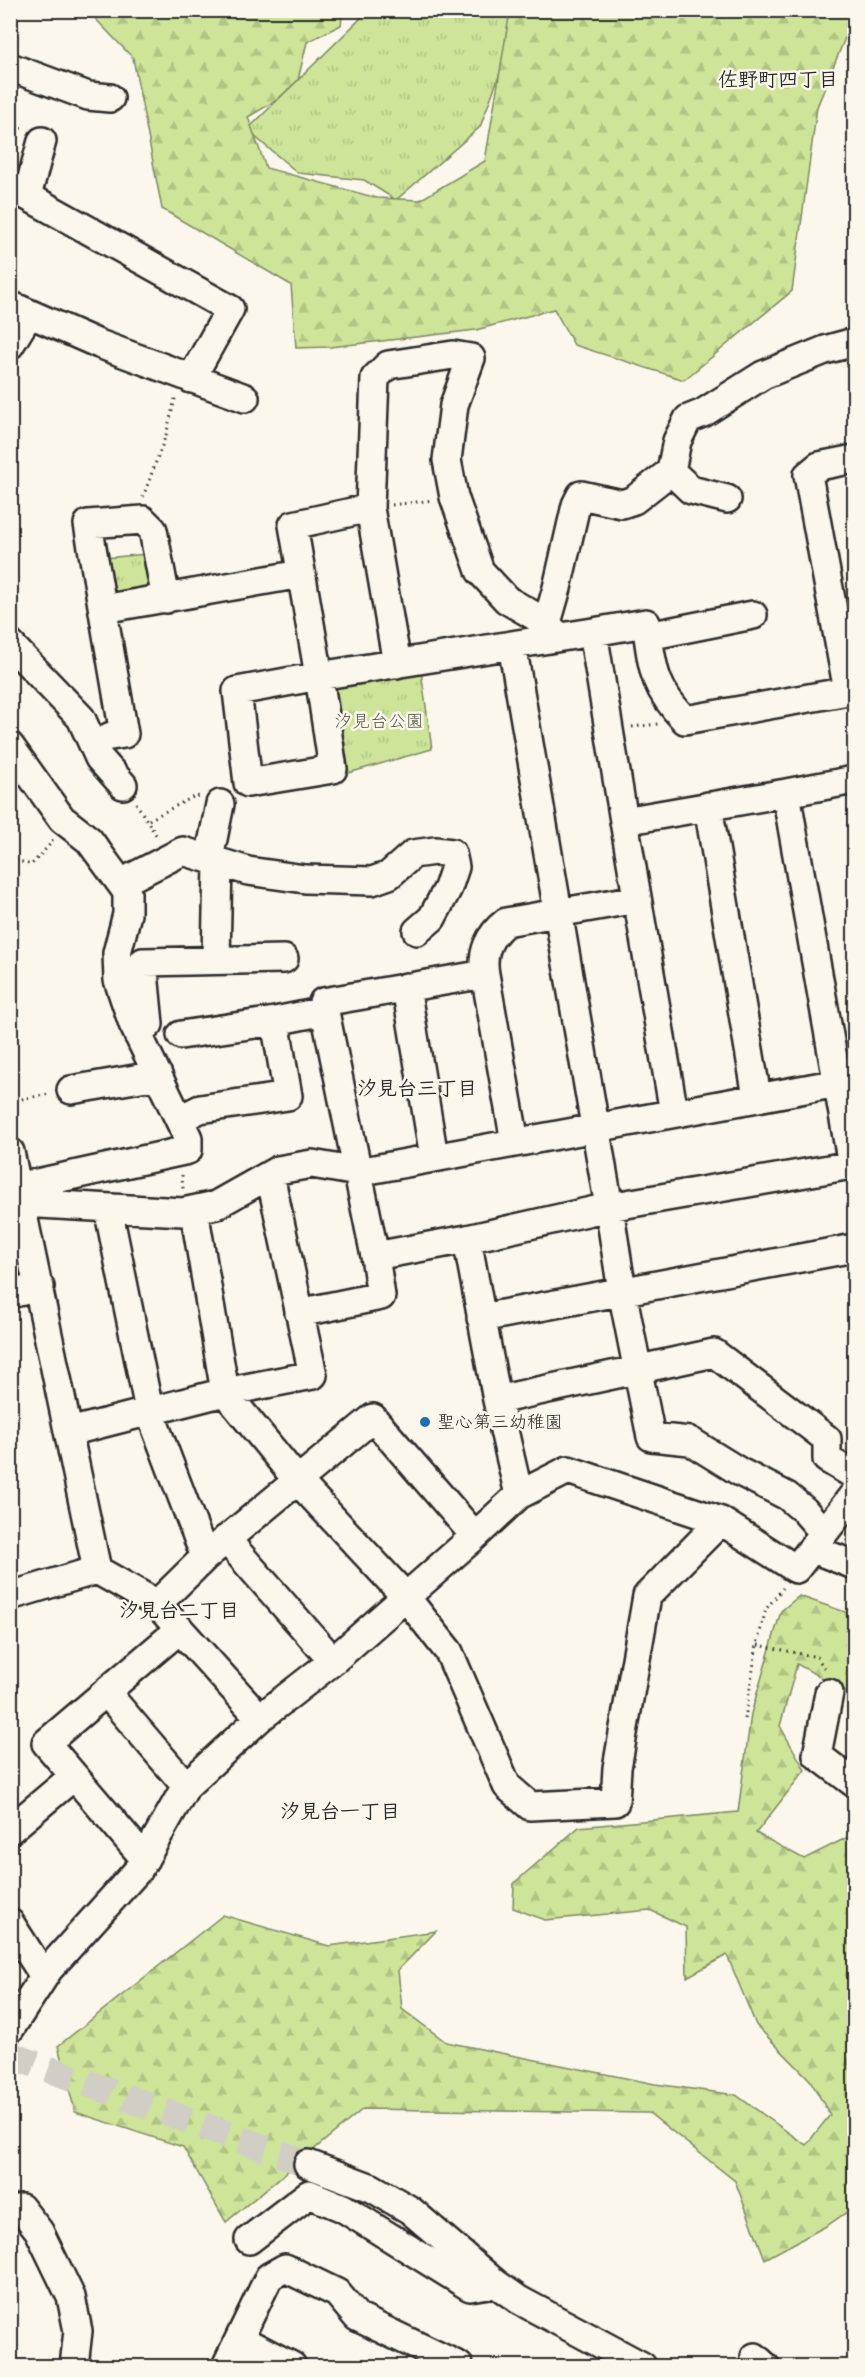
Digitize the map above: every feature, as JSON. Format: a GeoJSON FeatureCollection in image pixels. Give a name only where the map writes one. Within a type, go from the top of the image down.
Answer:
{"type":"FeatureCollection","features":[{"type":"Feature","properties":{"kind":"street"},"geometry":{"type":"LineString","coordinates":[[10,67],[88,96],[110,98]]}},
{"type":"Feature","properties":{"kind":"street"},"geometry":{"type":"LineString","coordinates":[[42,141],[27,196],[230,309],[186,377]]}},
{"type":"Feature","properties":{"kind":"street"},"geometry":{"type":"LineString","coordinates":[[10,345],[20,309],[99,344],[245,398]]}},
{"type":"Feature","properties":{"kind":"street"},"geometry":{"type":"LineString","coordinates":[[553,632],[557,588],[576,505],[581,495],[622,504],[634,500],[671,471],[677,441],[688,419],[704,413],[763,375],[825,350],[855,342]]}},
{"type":"Feature","properties":{"kind":"street"},"geometry":{"type":"LineString","coordinates":[[397,664],[370,508],[375,378],[388,365],[453,355],[471,358],[454,405],[448,449],[447,460],[454,497],[480,571],[507,600],[553,632]]}},
{"type":"Feature","properties":{"kind":"street"},"geometry":{"type":"LineString","coordinates":[[370,508],[293,525],[319,676],[333,769],[248,783],[237,691],[319,676],[512,645],[553,632],[593,632],[646,623],[655,679],[669,703],[685,720],[851,691],[808,475],[819,466],[855,459]]}},
{"type":"Feature","properties":{"kind":"street"},"geometry":{"type":"LineString","coordinates":[[671,471],[691,490],[727,499]]}},
{"type":"Feature","properties":{"kind":"street"},"geometry":{"type":"LineString","coordinates":[[111,736],[124,734],[88,524],[143,520],[153,530],[166,599]]}},
{"type":"Feature","properties":{"kind":"street"},"geometry":{"type":"LineString","coordinates":[[103,609],[301,574]]}},
{"type":"Feature","properties":{"kind":"street"},"geometry":{"type":"LineString","coordinates":[[648,636],[753,615]]}},
{"type":"Feature","properties":{"kind":"street"},"geometry":{"type":"LineString","coordinates":[[593,632],[674,1113]]}},
{"type":"Feature","properties":{"kind":"street"},"geometry":{"type":"LineString","coordinates":[[10,644],[81,718],[99,758],[123,785]]}},
{"type":"Feature","properties":{"kind":"street"},"geometry":{"type":"LineString","coordinates":[[512,645],[622,1291],[651,1437],[690,1441],[740,1472],[787,1496],[804,1510],[811,1551]]}},
{"type":"Feature","properties":{"kind":"street"},"geometry":{"type":"LineString","coordinates":[[10,746],[62,819],[89,840],[127,892],[127,915],[117,953],[118,980],[138,1035],[188,1138],[188,1150],[21,1195]]}},
{"type":"Feature","properties":{"kind":"street"},"geometry":{"type":"LineString","coordinates":[[624,821],[855,780]]}},
{"type":"Feature","properties":{"kind":"street"},"geometry":{"type":"LineString","coordinates":[[375,1256],[467,1239],[609,1207],[854,1172],[846,1081],[786,793]]}},
{"type":"Feature","properties":{"kind":"street"},"geometry":{"type":"LineString","coordinates":[[216,960],[213,860],[220,804]]}},
{"type":"Feature","properties":{"kind":"street"},"geometry":{"type":"LineString","coordinates":[[708,806],[757,1097]]}},
{"type":"Feature","properties":{"kind":"street"},"geometry":{"type":"LineString","coordinates":[[121,883],[183,851],[248,871],[305,879],[372,881],[389,875],[413,854],[435,851],[452,853],[455,867],[448,888],[432,918],[417,931]]}},
{"type":"Feature","properties":{"kind":"street"},"geometry":{"type":"LineString","coordinates":[[515,1142],[482,961],[487,945],[496,930],[506,922],[637,899]]}},
{"type":"Feature","properties":{"kind":"street"},"geometry":{"type":"LineString","coordinates":[[138,1035],[149,1024],[143,962],[284,959]]}},
{"type":"Feature","properties":{"kind":"street"},"geometry":{"type":"LineString","coordinates":[[299,1313],[381,1296],[375,1256],[323,1002],[485,974]]}},
{"type":"Feature","properties":{"kind":"street"},"geometry":{"type":"LineString","coordinates":[[405,987],[434,1157]]}},
{"type":"Feature","properties":{"kind":"street"},"geometry":{"type":"LineString","coordinates":[[181,1035],[325,1011]]}},
{"type":"Feature","properties":{"kind":"street"},"geometry":{"type":"LineString","coordinates":[[180,1119],[200,1109],[288,1096],[275,1021]]}},
{"type":"Feature","properties":{"kind":"street"},"geometry":{"type":"LineString","coordinates":[[70,1090],[158,1075]]}},
{"type":"Feature","properties":{"kind":"street"},"geometry":{"type":"LineString","coordinates":[[189,1203],[216,1205],[278,1170],[312,1164],[358,1172],[846,1081]]}},
{"type":"Feature","properties":{"kind":"street"},"geometry":{"type":"LineString","coordinates":[[10,1152],[21,1195],[97,1570]]}},
{"type":"Feature","properties":{"kind":"street"},"geometry":{"type":"LineString","coordinates":[[69,1432],[225,1392],[313,1375],[270,1174]]}},
{"type":"Feature","properties":{"kind":"street"},"geometry":{"type":"LineString","coordinates":[[21,1195],[108,1208],[183,1212],[189,1203]]}},
{"type":"Feature","properties":{"kind":"street"},"geometry":{"type":"LineString","coordinates":[[189,1203],[225,1392],[297,1480],[405,1596],[449,1652],[507,1786],[530,1806],[615,1802],[617,1768],[647,1596],[721,1521]]}},
{"type":"Feature","properties":{"kind":"street"},"geometry":{"type":"LineString","coordinates":[[108,1208],[148,1410],[205,1557]]}},
{"type":"Feature","properties":{"kind":"street"},"geometry":{"type":"LineString","coordinates":[[467,1239],[497,1400],[519,1495]]}},
{"type":"Feature","properties":{"kind":"street"},"geometry":{"type":"LineString","coordinates":[[482,1318],[855,1248]]}},
{"type":"Feature","properties":{"kind":"street"},"geometry":{"type":"LineString","coordinates":[[10,1294],[39,1287]]}},
{"type":"Feature","properties":{"kind":"street"},"geometry":{"type":"LineString","coordinates":[[497,1400],[714,1353],[827,1439],[827,1460],[855,1475]]}},
{"type":"Feature","properties":{"kind":"street"},"geometry":{"type":"LineString","coordinates":[[157,1604],[205,1557],[373,1418],[475,1536]]}},
{"type":"Feature","properties":{"kind":"street"},"geometry":{"type":"LineString","coordinates":[[10,2029],[44,1976],[139,1869],[186,1786],[261,1718],[333,1661],[519,1495],[568,1470],[855,1565]]}},
{"type":"Feature","properties":{"kind":"street"},"geometry":{"type":"LineString","coordinates":[[811,1551],[855,1494]]}},
{"type":"Feature","properties":{"kind":"street"},"geometry":{"type":"LineString","coordinates":[[226,1539],[333,1661]]}},
{"type":"Feature","properties":{"kind":"street"},"geometry":{"type":"LineString","coordinates":[[12,1589],[97,1570],[157,1604],[261,1718]]}},
{"type":"Feature","properties":{"kind":"street"},"geometry":{"type":"LineString","coordinates":[[144,1859],[46,1743],[180,1629]]}},
{"type":"Feature","properties":{"kind":"street"},"geometry":{"type":"LineString","coordinates":[[106,1692],[186,1786]]}},
{"type":"Feature","properties":{"kind":"street"},"geometry":{"type":"LineString","coordinates":[[829,1693],[817,1755],[855,1783]]}},
{"type":"Feature","properties":{"kind":"street"},"geometry":{"type":"LineString","coordinates":[[10,1830],[74,1776]]}},
{"type":"Feature","properties":{"kind":"street"},"geometry":{"type":"LineString","coordinates":[[10,1923],[44,1976]]}},
{"type":"Feature","properties":{"kind":"street"},"geometry":{"type":"LineString","coordinates":[[308,2164],[372,2188],[410,2210],[495,2283],[550,2319],[629,2364]]}},
{"type":"Feature","properties":{"kind":"street"},"geometry":{"type":"LineString","coordinates":[[249,2240],[309,2194],[343,2208],[470,2287],[495,2283]]}},
{"type":"Feature","properties":{"kind":"street"},"geometry":{"type":"LineString","coordinates":[[14,2212],[39,2231],[71,2297],[78,2331],[74,2367]]}},
{"type":"Feature","properties":{"kind":"street"},"geometry":{"type":"LineString","coordinates":[[226,2367],[269,2277],[285,2268],[337,2293],[357,2317],[459,2367]]}},
{"type":"Feature","properties":{"kind":"street"},"geometry":{"type":"LineString","coordinates":[[240,2339],[292,2367]]}},
{"type":"Feature","properties":{"kind":"path"},"geometry":{"type":"LineString","coordinates":[[133,521],[186,377]]}},
{"type":"Feature","properties":{"kind":"path"},"geometry":{"type":"LineString","coordinates":[[370,508],[454,497]]}},
{"type":"Feature","properties":{"kind":"path"},"geometry":{"type":"LineString","coordinates":[[609,731],[685,720]]}},
{"type":"Feature","properties":{"kind":"path"},"geometry":{"type":"LineString","coordinates":[[123,785],[149,820],[168,858]]}},
{"type":"Feature","properties":{"kind":"path"},"geometry":{"type":"LineString","coordinates":[[10,858],[32,865],[69,824]]}},
{"type":"Feature","properties":{"kind":"path"},"geometry":{"type":"LineString","coordinates":[[10,878],[20,889],[10,896]]}},
{"type":"Feature","properties":{"kind":"path"},"geometry":{"type":"LineString","coordinates":[[10,1101],[70,1090]]}},
{"type":"Feature","properties":{"kind":"path"},"geometry":{"type":"LineString","coordinates":[[182,1169],[189,1203]]}},
{"type":"Feature","properties":{"kind":"path"},"geometry":{"type":"LineString","coordinates":[[745,1719],[757,1644],[766,1609],[811,1551]]}},
{"type":"Feature","properties":{"kind":"path"},"geometry":{"type":"LineString","coordinates":[[757,1644],[817,1657],[828,1673],[829,1693]]}},
{"type":"Feature","properties":{"kind":"green space"},"geometry":{"type":"Polygon","coordinates":[[[88,11],[343,11],[341,25],[307,42],[298,80],[277,100],[248,117],[266,168],[377,198],[420,200],[485,161],[510,11],[854,11],[854,29],[845,38],[817,107],[792,291],[684,380],[574,345],[554,309],[476,330],[330,347],[296,348],[291,285],[162,209],[133,58],[88,11]]]}},
{"type":"Feature","properties":{"kind":"green space"},"geometry":{"type":"Polygon","coordinates":[[[362,11],[523,11],[480,127],[396,200],[364,180],[298,173],[247,130],[360,19],[362,11]]]}},
{"type":"Feature","properties":{"kind":"green space"},"geometry":{"type":"Polygon","coordinates":[[[146,554],[152,595],[111,601],[105,558],[146,554]]]}},
{"type":"Feature","properties":{"kind":"green space","name":"汐見台公園"},"geometry":{"type":"Polygon","coordinates":[[[421,671],[432,749],[345,774],[330,687],[421,671]]]}},
{"type":"Feature","properties":{"kind":"green space"},"geometry":{"type":"Polygon","coordinates":[[[799,1596],[854,1615],[854,1702],[844,1690],[797,1664],[780,1726],[805,1770],[756,1833],[804,1859],[854,1834],[854,2207],[828,2225],[765,2259],[735,2181],[649,2113],[363,2109],[226,2222],[183,2147],[75,2112],[58,2046],[223,1915],[329,1946],[436,1931],[398,1970],[402,2009],[446,2042],[655,2084],[736,2095],[806,2145],[830,2115],[810,2080],[756,2025],[727,1955],[687,1977],[686,1927],[650,1910],[545,1920],[513,1908],[514,1883],[579,1827],[738,1812],[751,1714],[781,1611],[799,1596]]]}},
{"type":"Feature","properties":{"kind":"tunnel"},"geometry":{"type":"LineString","coordinates":[[10,2055],[308,2164]]}},
{"type":"Feature","properties":{"kind":"place","name":"聖心第三幼稚園"},"geometry":{"type":"Point","coordinates":[425,1422]}},
{"type":"Feature","properties":{"kind":"district","name":"佐野町四丁目"},"geometry":{"type":"Point","coordinates":[778,80]}},
{"type":"Feature","properties":{"kind":"district","name":"汐見台三丁目"},"geometry":{"type":"Point","coordinates":[417,1089]}},
{"type":"Feature","properties":{"kind":"district","name":"汐見台二丁目"},"geometry":{"type":"Point","coordinates":[179,1611]}},
{"type":"Feature","properties":{"kind":"district","name":"汐見台一丁目"},"geometry":{"type":"Point","coordinates":[340,1812]}}]}
